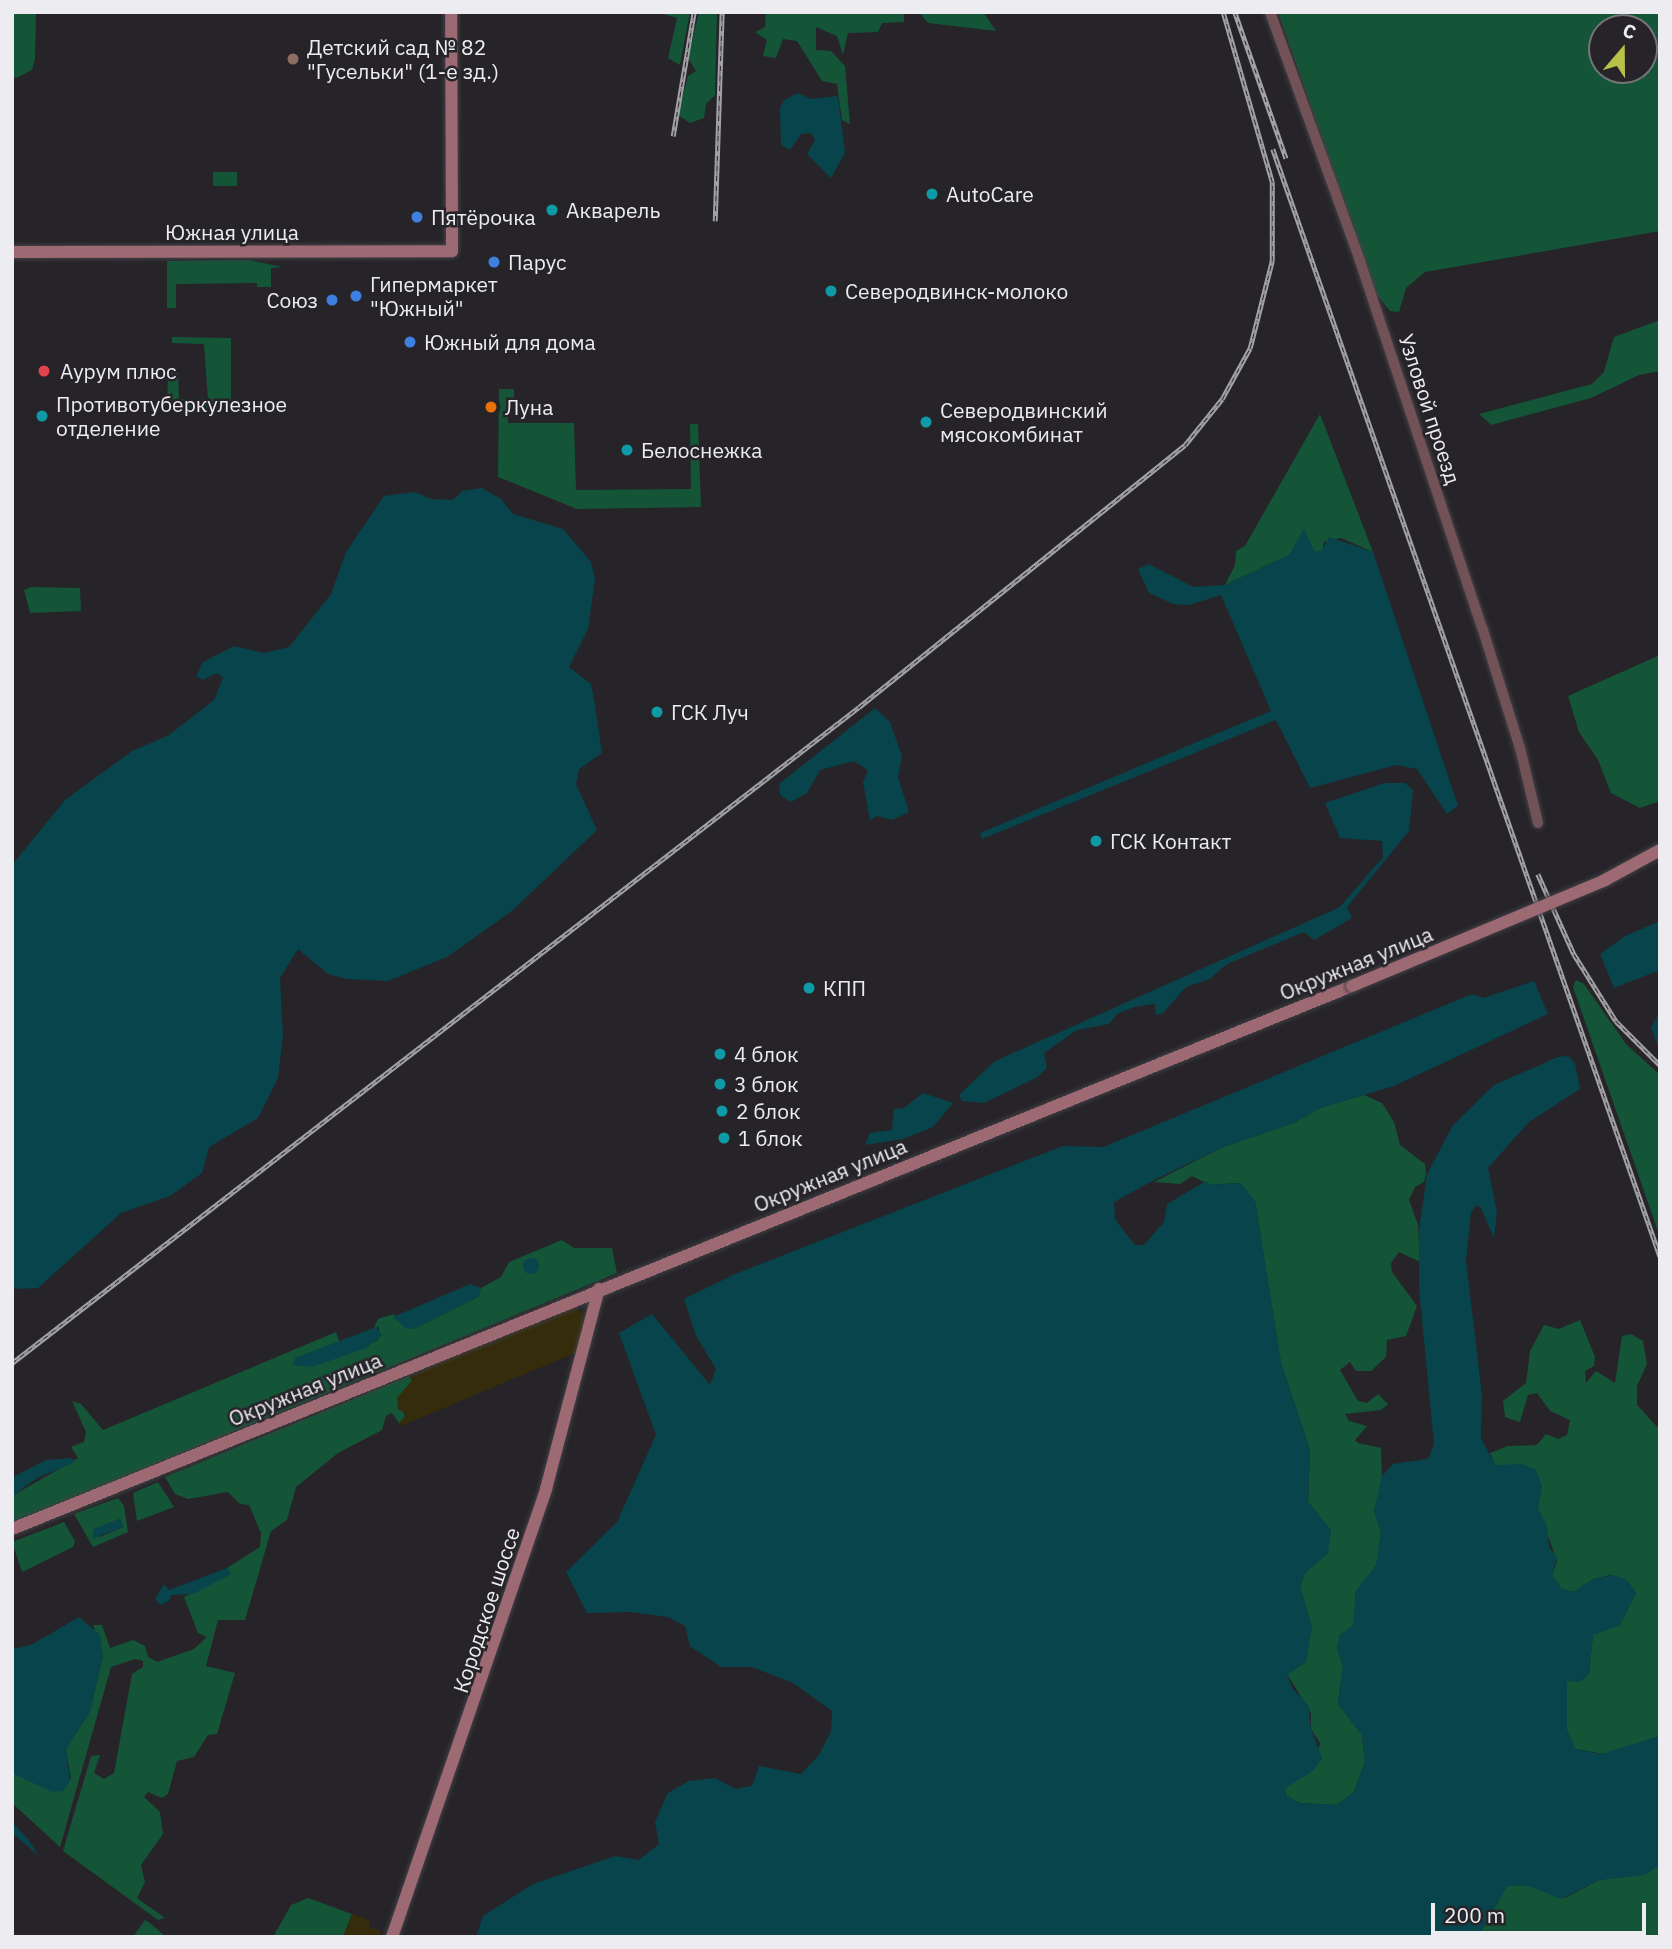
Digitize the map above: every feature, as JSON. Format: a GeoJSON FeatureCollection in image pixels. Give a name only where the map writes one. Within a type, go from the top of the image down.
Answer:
{"type":"FeatureCollection","features":[{"type":"Feature","properties":{"kind":"main road","name":"Южная улица"},"geometry":{"type":"LineString","coordinates":[[12,252],[452,251],[451,12]]}},
{"type":"Feature","properties":{"kind":"main road","name":"Окружная улица"},"geometry":{"type":"LineString","coordinates":[[12,1529],[1352,986],[1605,880],[1660,850]]}},
{"type":"Feature","properties":{"kind":"main road","name":"Кородское шоссе"},"geometry":{"type":"LineString","coordinates":[[392,1937],[542,1502],[599,1289]]}},
{"type":"Feature","properties":{"kind":"street","name":"Узловой проезд"},"geometry":{"type":"LineString","coordinates":[[1270,12],[1360,261],[1482,627],[1520,748],[1538,822]]}},
{"type":"Feature","properties":{"kind":"green space"},"geometry":{"type":"Polygon","coordinates":[[[12,12],[36,12],[35,59],[32,70],[16,78],[12,77],[12,12]]]}},
{"type":"Feature","properties":{"kind":"green space"},"geometry":{"type":"Polygon","coordinates":[[[657,12],[690,12],[680,65],[668,58],[677,18],[657,12]]]}},
{"type":"Feature","properties":{"kind":"green space"},"geometry":{"type":"Polygon","coordinates":[[[699,12],[717,12],[715,95],[706,104],[704,118],[690,123],[678,115],[688,76],[696,71],[688,58],[699,12]]]}},
{"type":"Feature","properties":{"kind":"green space"},"geometry":{"type":"Polygon","coordinates":[[[766,12],[904,12],[904,22],[882,23],[878,32],[848,33],[843,55],[837,36],[816,27],[816,50],[831,51],[845,66],[850,124],[842,120],[837,84],[822,81],[797,41],[783,39],[776,58],[763,56],[767,40],[755,32],[765,27],[766,12]]]}},
{"type":"Feature","properties":{"kind":"green space"},"geometry":{"type":"Polygon","coordinates":[[[919,12],[983,12],[996,31],[928,23],[919,12]]]}},
{"type":"Feature","properties":{"kind":"green space"},"geometry":{"type":"Polygon","coordinates":[[[1278,12],[1660,12],[1660,231],[1425,272],[1406,288],[1399,312],[1390,311],[1375,293],[1278,12]]]}},
{"type":"Feature","properties":{"kind":"green space"},"geometry":{"type":"Polygon","coordinates":[[[213,172],[237,172],[237,186],[213,186],[213,172]]]}},
{"type":"Feature","properties":{"kind":"green space"},"geometry":{"type":"Polygon","coordinates":[[[248,260],[283,267],[271,268],[271,287],[257,287],[257,283],[176,284],[176,308],[167,308],[167,261],[248,260]]]}},
{"type":"Feature","properties":{"kind":"green space"},"geometry":{"type":"Polygon","coordinates":[[[1660,320],[1660,371],[1639,375],[1591,398],[1491,425],[1479,414],[1592,384],[1604,372],[1614,337],[1660,320]]]}},
{"type":"Feature","properties":{"kind":"green space"},"geometry":{"type":"Polygon","coordinates":[[[172,337],[231,338],[231,410],[167,409],[168,373],[178,373],[179,399],[208,399],[204,344],[172,343],[172,337]]]}},
{"type":"Feature","properties":{"kind":"green space"},"geometry":{"type":"Polygon","coordinates":[[[499,389],[514,389],[514,404],[507,404],[508,423],[574,423],[576,490],[691,489],[690,424],[698,424],[701,507],[577,509],[498,477],[499,389]]]}},
{"type":"Feature","properties":{"kind":"green space"},"geometry":{"type":"Polygon","coordinates":[[[1320,414],[1373,552],[1341,538],[1324,542],[1322,551],[1289,555],[1225,585],[1235,565],[1236,551],[1245,546],[1320,414]]]}},
{"type":"Feature","properties":{"kind":"green space"},"geometry":{"type":"Polygon","coordinates":[[[31,587],[80,588],[81,611],[30,613],[24,590],[31,587]]]}},
{"type":"Feature","properties":{"kind":"green space"},"geometry":{"type":"Polygon","coordinates":[[[1660,655],[1660,801],[1640,808],[1611,793],[1598,760],[1579,732],[1568,696],[1660,655]]]}},
{"type":"Feature","properties":{"kind":"green space"},"geometry":{"type":"Polygon","coordinates":[[[1576,980],[1584,984],[1626,1044],[1660,1075],[1660,1237],[1573,987],[1576,980]]]}},
{"type":"Feature","properties":{"kind":"green space"},"geometry":{"type":"Polygon","coordinates":[[[1364,1095],[1382,1103],[1394,1122],[1400,1145],[1425,1164],[1424,1182],[1415,1187],[1409,1200],[1418,1225],[1420,1262],[1399,1252],[1391,1263],[1392,1272],[1417,1306],[1406,1336],[1387,1340],[1386,1357],[1371,1371],[1356,1371],[1350,1362],[1340,1370],[1358,1401],[1367,1403],[1378,1394],[1388,1404],[1381,1410],[1345,1414],[1349,1421],[1367,1426],[1355,1440],[1358,1443],[1381,1448],[1382,1483],[1374,1511],[1381,1532],[1376,1567],[1356,1591],[1354,1625],[1340,1635],[1337,1648],[1343,1666],[1338,1704],[1362,1735],[1365,1761],[1354,1792],[1337,1805],[1300,1803],[1287,1796],[1284,1788],[1314,1770],[1320,1743],[1311,1729],[1311,1713],[1287,1674],[1306,1661],[1312,1627],[1300,1587],[1305,1573],[1327,1553],[1331,1531],[1308,1502],[1310,1450],[1281,1363],[1255,1201],[1235,1183],[1210,1185],[1192,1176],[1180,1184],[1154,1182],[1223,1147],[1294,1123],[1320,1108],[1364,1095]]]}},
{"type":"Feature","properties":{"kind":"green space"},"geometry":{"type":"Polygon","coordinates":[[[562,1240],[574,1248],[612,1248],[617,1273],[12,1523],[12,1496],[78,1458],[71,1447],[84,1442],[86,1432],[72,1401],[81,1404],[103,1430],[336,1332],[340,1343],[304,1357],[319,1364],[378,1340],[379,1327],[374,1328],[378,1319],[394,1314],[397,1321],[414,1329],[478,1297],[481,1288],[501,1277],[509,1262],[562,1240]]]}},
{"type":"Feature","properties":{"kind":"green space"},"geometry":{"type":"Polygon","coordinates":[[[1580,1320],[1595,1357],[1594,1366],[1585,1371],[1586,1383],[1596,1371],[1615,1383],[1622,1336],[1631,1334],[1643,1341],[1647,1364],[1637,1386],[1637,1405],[1660,1430],[1660,1736],[1604,1754],[1575,1749],[1567,1730],[1565,1686],[1567,1680],[1581,1681],[1589,1674],[1593,1634],[1620,1625],[1636,1593],[1628,1582],[1610,1575],[1593,1579],[1574,1592],[1562,1589],[1552,1576],[1557,1561],[1538,1508],[1541,1489],[1536,1470],[1495,1465],[1490,1453],[1508,1446],[1537,1445],[1546,1434],[1558,1439],[1567,1435],[1570,1420],[1550,1411],[1537,1393],[1528,1395],[1520,1422],[1505,1417],[1503,1401],[1526,1383],[1530,1351],[1544,1325],[1559,1329],[1580,1320]]]}},
{"type":"Feature","properties":{"kind":"green space"},"geometry":{"type":"Polygon","coordinates":[[[409,1376],[412,1381],[397,1398],[406,1418],[399,1423],[392,1413],[386,1416],[382,1430],[338,1453],[296,1487],[287,1520],[271,1531],[245,1620],[218,1620],[206,1666],[235,1673],[217,1734],[208,1735],[194,1757],[177,1761],[168,1794],[162,1798],[148,1792],[144,1797],[160,1812],[163,1834],[141,1865],[145,1882],[137,1898],[165,1918],[158,1920],[63,1851],[91,1756],[100,1755],[94,1773],[104,1779],[114,1773],[132,1674],[143,1667],[143,1661],[135,1659],[111,1667],[60,1847],[12,1803],[12,1773],[23,1775],[50,1791],[71,1779],[66,1749],[90,1711],[103,1656],[93,1625],[102,1625],[110,1648],[133,1640],[145,1646],[148,1657],[157,1662],[194,1649],[207,1637],[198,1633],[184,1597],[231,1574],[227,1568],[260,1547],[261,1533],[249,1505],[240,1504],[228,1492],[188,1499],[175,1494],[165,1477],[409,1376]]]}},
{"type":"Feature","properties":{"kind":"green space"},"geometry":{"type":"Polygon","coordinates":[[[158,1482],[174,1507],[137,1521],[133,1493],[158,1482]]]}},
{"type":"Feature","properties":{"kind":"green space"},"geometry":{"type":"Polygon","coordinates":[[[118,1498],[124,1506],[128,1532],[93,1547],[74,1514],[118,1498]],[[120,1519],[94,1529],[100,1537],[123,1527],[120,1519]]]}},
{"type":"Feature","properties":{"kind":"green space"},"geometry":{"type":"Polygon","coordinates":[[[64,1522],[75,1541],[73,1547],[22,1572],[12,1542],[64,1522]]]}},
{"type":"Feature","properties":{"kind":"green space"},"geometry":{"type":"Polygon","coordinates":[[[1660,1865],[1660,1937],[1478,1937],[1507,1886],[1529,1886],[1565,1898],[1599,1880],[1640,1875],[1660,1865]]]}},
{"type":"Feature","properties":{"kind":"green space"},"geometry":{"type":"Polygon","coordinates":[[[308,1898],[352,1914],[343,1937],[273,1937],[291,1905],[308,1898]]]}},
{"type":"Feature","properties":{"kind":"green space"},"geometry":{"type":"Polygon","coordinates":[[[145,1920],[150,1923],[166,1937],[133,1937],[145,1920]]]}},
{"type":"Feature","properties":{"kind":"sand"},"geometry":{"type":"Polygon","coordinates":[[[573,1308],[581,1311],[586,1320],[578,1357],[575,1353],[401,1426],[399,1423],[407,1414],[398,1409],[397,1398],[412,1381],[409,1376],[573,1308]]]}},
{"type":"Feature","properties":{"kind":"sand"},"geometry":{"type":"Polygon","coordinates":[[[352,1914],[369,1920],[370,1928],[380,1930],[381,1937],[343,1937],[352,1914]]]}},
{"type":"Feature","properties":{"kind":"water"},"geometry":{"type":"Polygon","coordinates":[[[798,93],[811,99],[838,96],[845,153],[831,178],[807,154],[815,140],[811,133],[801,134],[790,150],[781,145],[780,108],[784,100],[798,93]]]}},
{"type":"Feature","properties":{"kind":"water"},"geometry":{"type":"Polygon","coordinates":[[[482,488],[501,499],[513,514],[563,529],[591,562],[595,579],[588,629],[569,667],[591,684],[594,699],[602,753],[579,769],[576,784],[597,830],[513,910],[447,957],[388,981],[347,979],[328,974],[298,949],[280,978],[283,1035],[278,1078],[258,1118],[209,1147],[202,1173],[170,1196],[121,1213],[38,1288],[12,1289],[12,865],[65,800],[132,751],[169,735],[214,700],[223,678],[217,673],[203,680],[196,676],[203,662],[234,646],[264,653],[289,647],[331,594],[346,552],[384,496],[415,492],[431,499],[453,500],[462,491],[482,488]]]}},
{"type":"Feature","properties":{"kind":"water"},"geometry":{"type":"Polygon","coordinates":[[[1304,529],[1315,552],[1322,550],[1329,537],[1373,552],[1458,806],[1447,814],[1417,769],[1396,765],[1310,788],[1276,720],[982,839],[980,833],[1271,711],[1221,595],[1189,605],[1173,604],[1149,593],[1138,569],[1149,564],[1193,587],[1225,585],[1289,555],[1304,529]]]}},
{"type":"Feature","properties":{"kind":"water"},"geometry":{"type":"Polygon","coordinates":[[[875,708],[890,722],[902,756],[898,777],[909,812],[892,820],[877,816],[870,820],[863,782],[868,770],[854,761],[820,770],[807,793],[791,802],[780,795],[779,784],[875,708]]]}},
{"type":"Feature","properties":{"kind":"water"},"geometry":{"type":"Polygon","coordinates":[[[1385,783],[1405,783],[1413,790],[1409,831],[1347,907],[1352,918],[1314,940],[1304,932],[1227,964],[1210,979],[1186,987],[1163,1013],[1156,1015],[1155,1004],[1134,1007],[1117,1014],[1109,1024],[1077,1030],[1044,1053],[1047,1068],[1036,1078],[984,1103],[962,1101],[959,1095],[995,1061],[1340,907],[1383,857],[1382,841],[1340,838],[1325,803],[1385,783]]]}},
{"type":"Feature","properties":{"kind":"water"},"geometry":{"type":"Polygon","coordinates":[[[1660,921],[1660,970],[1614,988],[1600,954],[1625,936],[1660,921]]]}},
{"type":"Feature","properties":{"kind":"water"},"geometry":{"type":"Polygon","coordinates":[[[1534,981],[1548,1014],[1394,1086],[1320,1108],[1294,1123],[1223,1147],[1114,1202],[1115,1219],[1135,1245],[1144,1245],[1164,1222],[1167,1204],[1206,1181],[1210,1185],[1241,1183],[1255,1201],[1281,1363],[1310,1450],[1308,1502],[1331,1530],[1328,1553],[1305,1573],[1300,1587],[1312,1627],[1306,1662],[1287,1675],[1292,1688],[1308,1705],[1311,1729],[1322,1758],[1314,1770],[1284,1789],[1287,1796],[1300,1803],[1337,1805],[1354,1792],[1365,1761],[1362,1735],[1338,1704],[1343,1666],[1337,1648],[1340,1635],[1353,1625],[1356,1591],[1376,1565],[1381,1532],[1374,1511],[1382,1476],[1393,1464],[1428,1459],[1434,1444],[1419,1288],[1419,1230],[1427,1174],[1453,1125],[1494,1085],[1558,1057],[1568,1056],[1575,1063],[1580,1089],[1529,1122],[1488,1168],[1497,1212],[1494,1238],[1481,1208],[1477,1205],[1471,1212],[1466,1261],[1482,1395],[1481,1438],[1495,1465],[1522,1464],[1536,1470],[1542,1486],[1538,1508],[1547,1526],[1549,1547],[1557,1557],[1552,1576],[1562,1589],[1574,1592],[1593,1579],[1613,1575],[1625,1579],[1636,1593],[1620,1625],[1593,1635],[1589,1674],[1578,1682],[1567,1681],[1567,1730],[1575,1749],[1601,1754],[1660,1736],[1660,1865],[1645,1875],[1599,1880],[1561,1899],[1529,1886],[1507,1886],[1478,1937],[476,1937],[483,1916],[533,1884],[615,1856],[639,1860],[659,1844],[655,1822],[668,1793],[689,1781],[715,1778],[735,1789],[752,1786],[759,1766],[801,1774],[819,1755],[831,1731],[832,1711],[793,1683],[752,1667],[721,1667],[690,1646],[685,1626],[668,1617],[631,1612],[587,1613],[566,1572],[617,1522],[656,1435],[619,1333],[652,1314],[710,1385],[716,1369],[696,1336],[684,1299],[735,1274],[1063,1146],[1103,1147],[1472,994],[1483,998],[1534,981]]]}},
{"type":"Feature","properties":{"kind":"water"},"geometry":{"type":"Polygon","coordinates":[[[1660,1011],[1660,1051],[1651,1028],[1660,1011]]]}},
{"type":"Feature","properties":{"kind":"water"},"geometry":{"type":"Polygon","coordinates":[[[923,1093],[953,1103],[933,1127],[903,1139],[865,1145],[870,1133],[892,1130],[894,1109],[904,1108],[923,1093]]]}},
{"type":"Feature","properties":{"kind":"water"},"geometry":{"type":"Polygon","coordinates":[[[528,1258],[534,1258],[539,1266],[537,1272],[528,1274],[523,1269],[523,1263],[528,1258]]]}},
{"type":"Feature","properties":{"kind":"water"},"geometry":{"type":"Polygon","coordinates":[[[470,1284],[481,1288],[478,1297],[414,1329],[405,1328],[393,1317],[470,1284]]]}},
{"type":"Feature","properties":{"kind":"water"},"geometry":{"type":"Polygon","coordinates":[[[376,1327],[382,1335],[366,1348],[312,1367],[293,1365],[295,1358],[376,1327]]]}},
{"type":"Feature","properties":{"kind":"water"},"geometry":{"type":"Polygon","coordinates":[[[72,1458],[75,1462],[37,1478],[12,1496],[13,1477],[46,1460],[72,1458]]]}},
{"type":"Feature","properties":{"kind":"water"},"geometry":{"type":"Polygon","coordinates":[[[120,1519],[123,1527],[92,1539],[94,1529],[120,1519]]]}},
{"type":"Feature","properties":{"kind":"water"},"geometry":{"type":"Polygon","coordinates":[[[227,1568],[231,1574],[193,1594],[171,1595],[169,1601],[160,1605],[155,1599],[164,1584],[169,1590],[227,1568]]]}},
{"type":"Feature","properties":{"kind":"water"},"geometry":{"type":"Polygon","coordinates":[[[79,1617],[100,1635],[103,1656],[90,1711],[66,1749],[70,1781],[63,1791],[52,1792],[12,1773],[12,1649],[31,1645],[79,1617]]]}},
{"type":"Feature","properties":{"kind":"water"},"geometry":{"type":"Polygon","coordinates":[[[12,1822],[28,1839],[39,1856],[12,1833],[12,1822]]]}},
{"type":"Feature","properties":{"kind":"railway"},"geometry":{"type":"LineString","coordinates":[[673,136],[694,12]]}},
{"type":"Feature","properties":{"kind":"railway"},"geometry":{"type":"LineString","coordinates":[[715,221],[722,12]]}},
{"type":"Feature","properties":{"kind":"railway"},"geometry":{"type":"LineString","coordinates":[[12,1363],[859,707],[1185,445],[1222,399],[1250,348],[1272,261],[1272,182],[1223,12]]}},
{"type":"Feature","properties":{"kind":"railway"},"geometry":{"type":"LineString","coordinates":[[1235,12],[1286,158]]}},
{"type":"Feature","properties":{"kind":"railway"},"geometry":{"type":"LineString","coordinates":[[1273,149],[1660,1256]]}},
{"type":"Feature","properties":{"kind":"railway"},"geometry":{"type":"LineString","coordinates":[[1538,874],[1574,954],[1616,1021],[1660,1065]]}},
{"type":"Feature","properties":{"kind":"place","name":"Детский сад № 82 \"Гусельки\" (1-е зд.)"},"geometry":{"type":"Point","coordinates":[293,59]}},
{"type":"Feature","properties":{"kind":"place","name":"AutoCare"},"geometry":{"type":"Point","coordinates":[932,194]}},
{"type":"Feature","properties":{"kind":"place","name":"Акварель"},"geometry":{"type":"Point","coordinates":[552,210]}},
{"type":"Feature","properties":{"kind":"place","name":"Пятёрочка"},"geometry":{"type":"Point","coordinates":[417,217]}},
{"type":"Feature","properties":{"kind":"place","name":"Парус"},"geometry":{"type":"Point","coordinates":[494,262]}},
{"type":"Feature","properties":{"kind":"place","name":"Северодвинск-молоко"},"geometry":{"type":"Point","coordinates":[831,291]}},
{"type":"Feature","properties":{"kind":"place","name":"Гипермаркет \"Южный\""},"geometry":{"type":"Point","coordinates":[356,296]}},
{"type":"Feature","properties":{"kind":"place","name":"Союз"},"geometry":{"type":"Point","coordinates":[332,300]}},
{"type":"Feature","properties":{"kind":"place","name":"Южный для дома"},"geometry":{"type":"Point","coordinates":[410,342]}},
{"type":"Feature","properties":{"kind":"place","name":"Аурум плюс"},"geometry":{"type":"Point","coordinates":[44,371]}},
{"type":"Feature","properties":{"kind":"place","name":"Луна"},"geometry":{"type":"Point","coordinates":[491,407]}},
{"type":"Feature","properties":{"kind":"place","name":"Противотуберкулезное отделение"},"geometry":{"type":"Point","coordinates":[42,416]}},
{"type":"Feature","properties":{"kind":"place","name":"Северодвинский мясокомбинат"},"geometry":{"type":"Point","coordinates":[926,422]}},
{"type":"Feature","properties":{"kind":"place","name":"Белоснежка"},"geometry":{"type":"Point","coordinates":[627,450]}},
{"type":"Feature","properties":{"kind":"place","name":"ГСК Луч"},"geometry":{"type":"Point","coordinates":[657,712]}},
{"type":"Feature","properties":{"kind":"place","name":"ГСК Контакт"},"geometry":{"type":"Point","coordinates":[1096,841]}},
{"type":"Feature","properties":{"kind":"place","name":"КПП"},"geometry":{"type":"Point","coordinates":[809,988]}},
{"type":"Feature","properties":{"kind":"place","name":"4 блок"},"geometry":{"type":"Point","coordinates":[720,1054]}},
{"type":"Feature","properties":{"kind":"place","name":"3 блок"},"geometry":{"type":"Point","coordinates":[720,1084]}},
{"type":"Feature","properties":{"kind":"place","name":"2 блок"},"geometry":{"type":"Point","coordinates":[722,1111]}},
{"type":"Feature","properties":{"kind":"place","name":"1 блок"},"geometry":{"type":"Point","coordinates":[724,1138]}}]}
